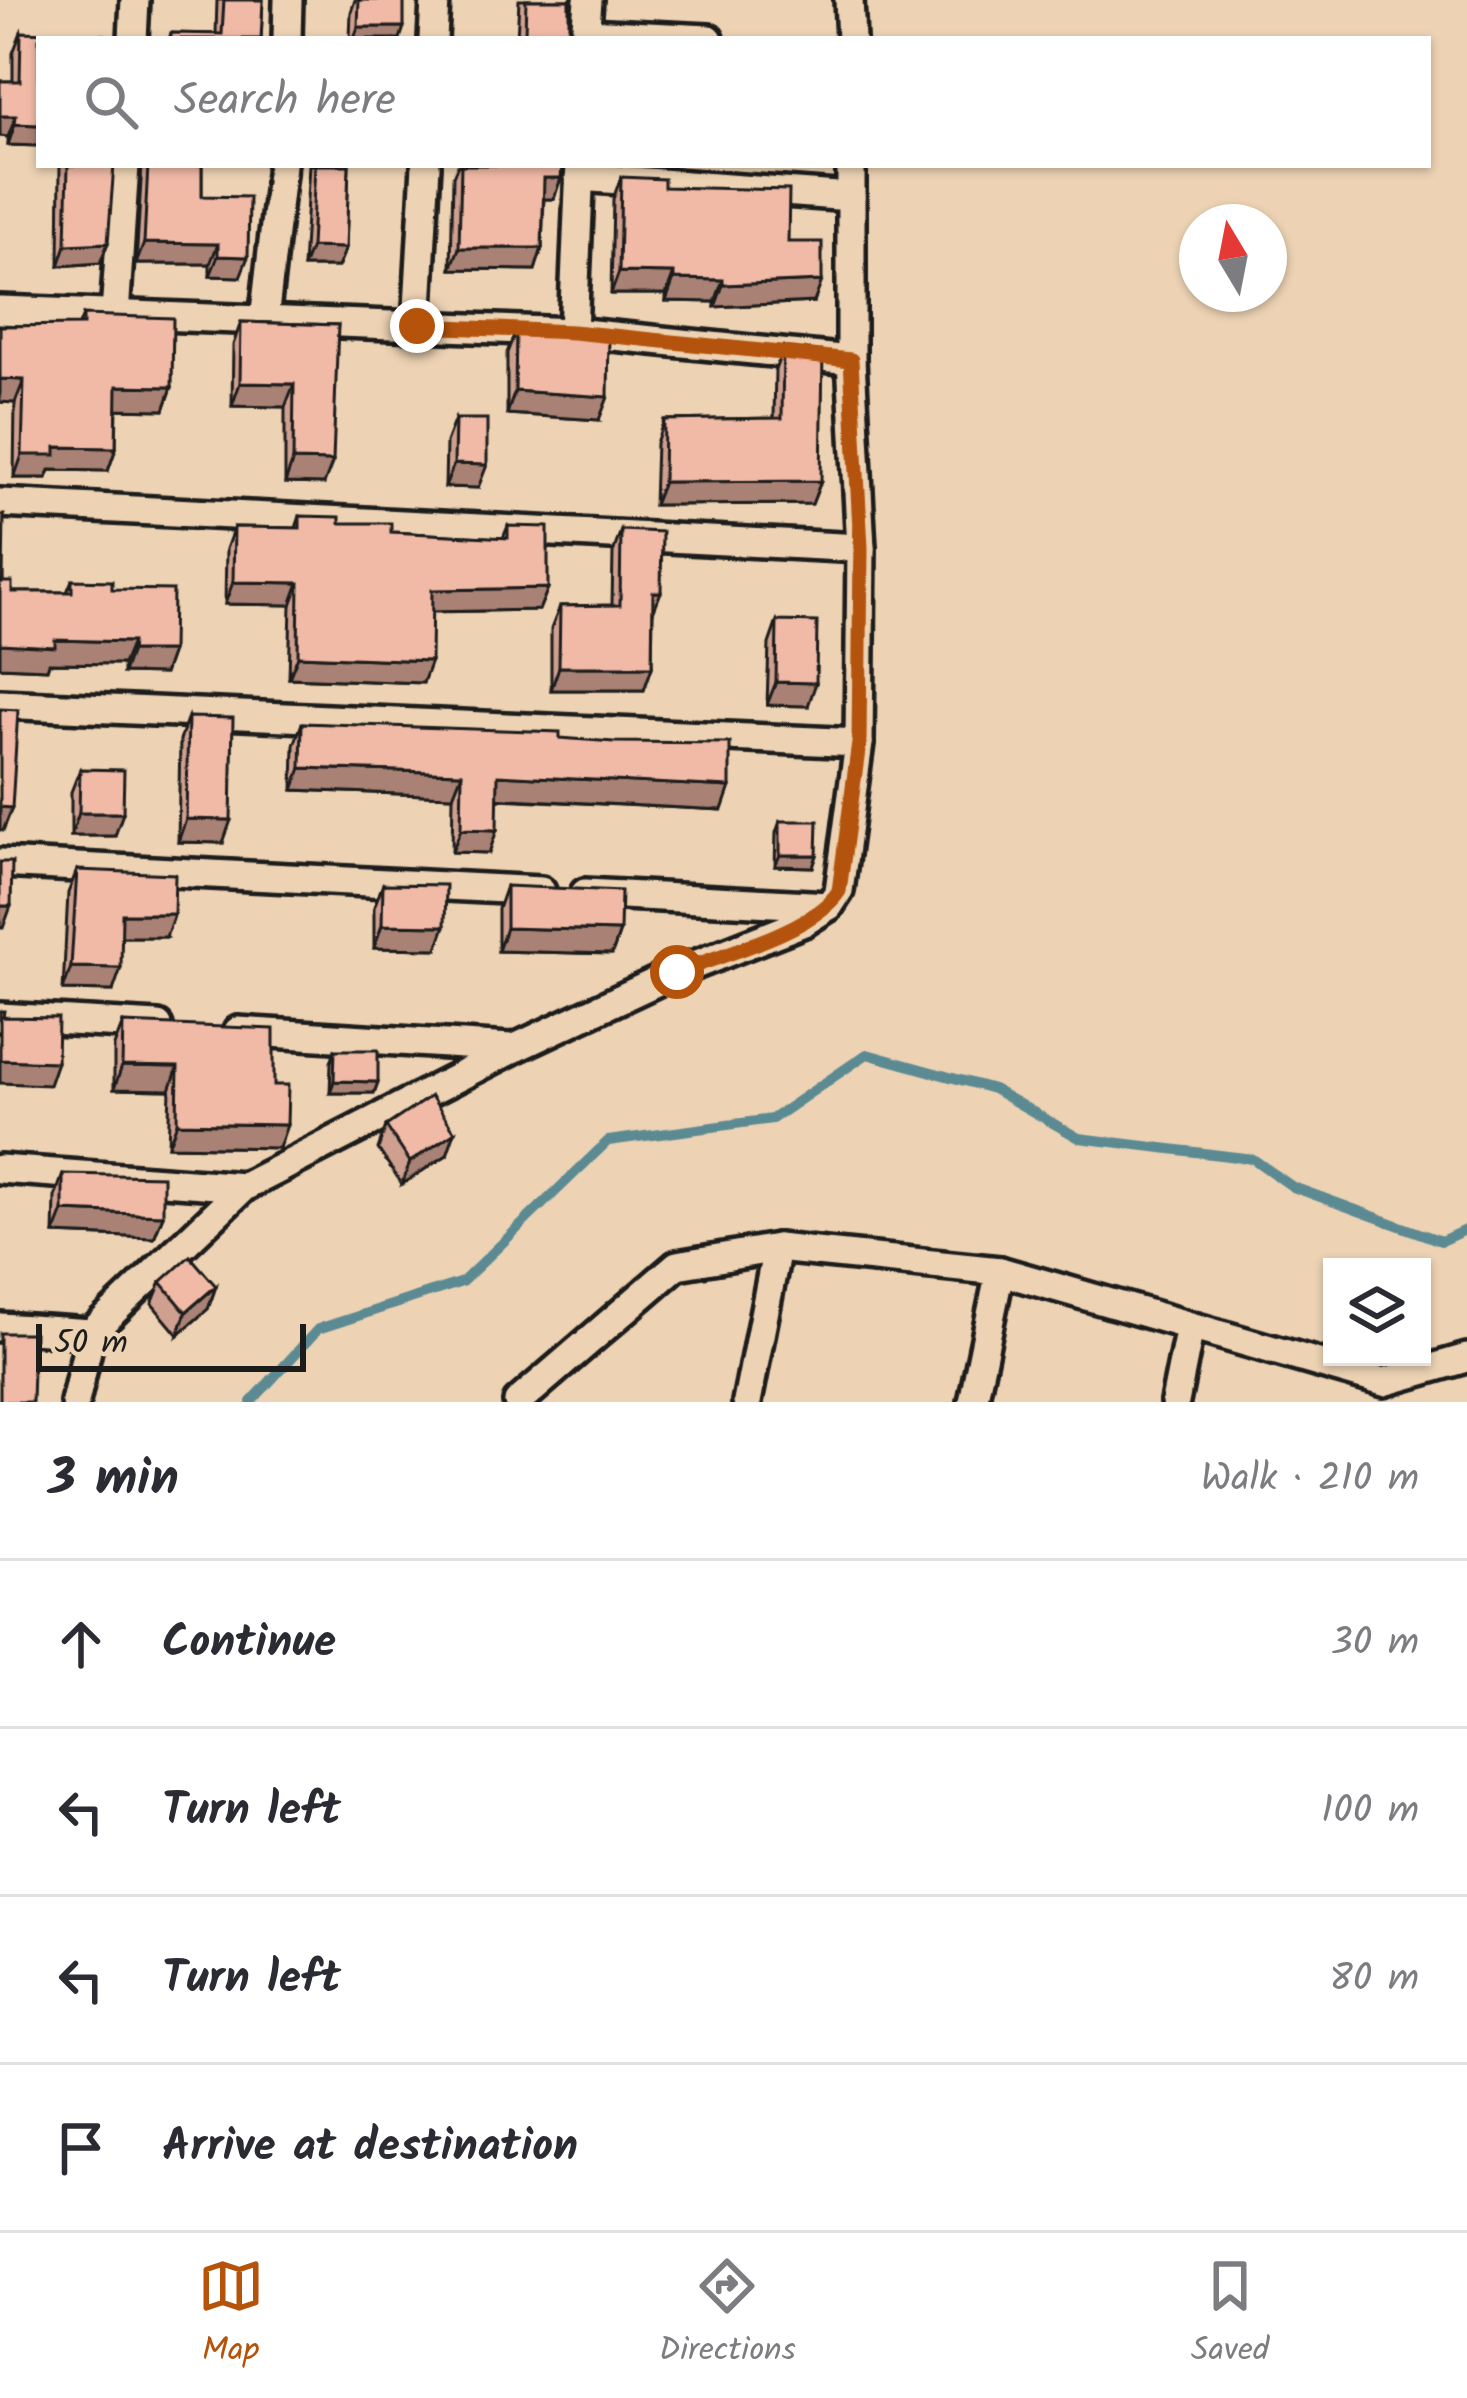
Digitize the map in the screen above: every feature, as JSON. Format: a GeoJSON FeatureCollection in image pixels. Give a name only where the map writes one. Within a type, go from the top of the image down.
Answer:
{"type":"FeatureCollection","features":[{"type":"Feature","properties":{"kind":"street"},"geometry":{"type":"LineString","coordinates":[[133,36],[135,0]]}},
{"type":"Feature","properties":{"kind":"street"},"geometry":{"type":"LineString","coordinates":[[287,36],[288,0]]}},
{"type":"Feature","properties":{"kind":"street"},"geometry":{"type":"LineString","coordinates":[[433,36],[435,0]]}},
{"type":"Feature","properties":{"kind":"street"},"geometry":{"type":"LineString","coordinates":[[585,36],[588,0]]}},
{"type":"Feature","properties":{"kind":"street"},"geometry":{"type":"LineString","coordinates":[[849,0],[851,36]]}},
{"type":"Feature","properties":{"kind":"street"},"geometry":{"type":"LineString","coordinates":[[116,315],[125,168]]}},
{"type":"Feature","properties":{"kind":"street"},"geometry":{"type":"LineString","coordinates":[[264,320],[283,168]]}},
{"type":"Feature","properties":{"kind":"street"},"geometry":{"type":"LineString","coordinates":[[417,326],[426,168]]}},
{"type":"Feature","properties":{"kind":"street"},"geometry":{"type":"LineString","coordinates":[[75,1402],[91,1333],[244,1187],[515,1048],[829,906],[839,891],[859,743],[861,548],[851,360],[851,168]]}},
{"type":"Feature","properties":{"kind":"street"},"geometry":{"type":"LineString","coordinates":[[573,332],[580,171],[851,197]]}},
{"type":"Feature","properties":{"kind":"street"},"geometry":{"type":"LineString","coordinates":[[0,310],[573,332],[851,360]]}},
{"type":"Feature","properties":{"kind":"street"},"geometry":{"type":"LineString","coordinates":[[0,502],[861,548]]}},
{"type":"Feature","properties":{"kind":"street"},"geometry":{"type":"LineString","coordinates":[[0,704],[859,743]]}},
{"type":"Feature","properties":{"kind":"street"},"geometry":{"type":"LineString","coordinates":[[0,863],[829,906]]}},
{"type":"Feature","properties":{"kind":"street"},"geometry":{"type":"LineString","coordinates":[[0,1017],[515,1048]]}},
{"type":"Feature","properties":{"kind":"street"},"geometry":{"type":"LineString","coordinates":[[0,1169],[244,1187]]}},
{"type":"Feature","properties":{"kind":"street"},"geometry":{"type":"LineString","coordinates":[[747,1402],[777,1248]]}},
{"type":"Feature","properties":{"kind":"street"},"geometry":{"type":"LineString","coordinates":[[518,1402],[677,1265],[777,1248],[1000,1271],[1382,1392],[1467,1358]]}},
{"type":"Feature","properties":{"kind":"street"},"geometry":{"type":"LineString","coordinates":[[974,1402],[1000,1271]]}},
{"type":"Feature","properties":{"kind":"street"},"geometry":{"type":"LineString","coordinates":[[0,1327],[91,1333]]}},
{"type":"Feature","properties":{"kind":"street"},"geometry":{"type":"LineString","coordinates":[[1174,1402],[1190,1328]]}},
{"type":"Feature","properties":{"kind":"building"},"geometry":{"type":"Polygon","coordinates":[[[224,0],[263,0],[261,36],[171,36],[222,34],[224,0]]]}},
{"type":"Feature","properties":{"kind":"building"},"geometry":{"type":"Polygon","coordinates":[[[359,0],[404,0],[404,27],[358,27],[359,0]]]}},
{"type":"Feature","properties":{"kind":"building"},"geometry":{"type":"Polygon","coordinates":[[[526,0],[569,0],[569,34],[525,33],[526,0]]]}},
{"type":"Feature","properties":{"kind":"building"},"geometry":{"type":"Polygon","coordinates":[[[21,32],[105,35],[36,36],[36,125],[15,124],[16,116],[0,116],[0,81],[20,81],[21,32]]]}},
{"type":"Feature","properties":{"kind":"building"},"geometry":{"type":"Polygon","coordinates":[[[68,168],[114,168],[108,243],[66,245],[68,168]]]}},
{"type":"Feature","properties":{"kind":"building"},"geometry":{"type":"Polygon","coordinates":[[[148,168],[202,168],[202,196],[249,197],[248,257],[218,256],[218,244],[144,243],[148,168]]]}},
{"type":"Feature","properties":{"kind":"building"},"geometry":{"type":"Polygon","coordinates":[[[315,168],[349,168],[346,248],[311,247],[315,168]]]}},
{"type":"Feature","properties":{"kind":"building"},"geometry":{"type":"Polygon","coordinates":[[[461,168],[562,168],[561,178],[544,178],[542,248],[459,248],[461,168]]]}},
{"type":"Feature","properties":{"kind":"building"},"geometry":{"type":"Polygon","coordinates":[[[621,177],[664,179],[664,187],[789,190],[788,242],[822,242],[822,281],[723,285],[723,280],[674,279],[674,273],[619,272],[621,177]]]}},
{"type":"Feature","properties":{"kind":"building"},"geometry":{"type":"Polygon","coordinates":[[[83,315],[173,318],[172,387],[117,386],[116,448],[56,447],[56,455],[22,455],[24,380],[0,379],[0,326],[83,325],[83,315]]]}},
{"type":"Feature","properties":{"kind":"building"},"geometry":{"type":"Polygon","coordinates":[[[241,322],[338,325],[333,461],[293,460],[294,384],[240,383],[241,322]]]}},
{"type":"Feature","properties":{"kind":"building"},"geometry":{"type":"Polygon","coordinates":[[[516,330],[609,335],[608,397],[515,391],[516,330]]]}},
{"type":"Feature","properties":{"kind":"building"},"geometry":{"type":"Polygon","coordinates":[[[783,348],[823,352],[821,481],[663,482],[664,420],[782,418],[783,348]]]}},
{"type":"Feature","properties":{"kind":"building"},"geometry":{"type":"Polygon","coordinates":[[[455,419],[487,419],[487,465],[454,464],[455,419]]]}},
{"type":"Feature","properties":{"kind":"building"},"geometry":{"type":"Polygon","coordinates":[[[0,515],[4,515],[3,582],[12,582],[12,592],[72,592],[72,580],[112,581],[112,589],[173,590],[172,651],[131,651],[132,642],[55,640],[55,647],[0,644],[0,515]]]}},
{"type":"Feature","properties":{"kind":"building"},"geometry":{"type":"Polygon","coordinates":[[[300,516],[340,517],[340,523],[391,523],[391,532],[508,538],[508,526],[548,527],[548,588],[432,590],[431,661],[298,656],[299,583],[233,582],[234,527],[300,528],[300,516]]]}},
{"type":"Feature","properties":{"kind":"building"},"geometry":{"type":"Polygon","coordinates":[[[621,530],[662,532],[661,592],[653,592],[652,667],[559,667],[560,606],[620,605],[621,530]]]}},
{"type":"Feature","properties":{"kind":"building"},"geometry":{"type":"Polygon","coordinates":[[[777,621],[817,622],[816,683],[776,682],[777,621]]]}},
{"type":"Feature","properties":{"kind":"building"},"geometry":{"type":"Polygon","coordinates":[[[0,709],[18,710],[12,808],[0,807],[0,709]]]}},
{"type":"Feature","properties":{"kind":"building"},"geometry":{"type":"Polygon","coordinates":[[[188,717],[233,718],[231,820],[186,819],[188,717]]]}},
{"type":"Feature","properties":{"kind":"building"},"geometry":{"type":"Polygon","coordinates":[[[302,723],[560,732],[560,738],[614,742],[730,743],[730,787],[498,775],[497,830],[461,829],[462,773],[301,768],[302,723]]]}},
{"type":"Feature","properties":{"kind":"building"},"geometry":{"type":"Polygon","coordinates":[[[80,769],[124,770],[123,813],[79,813],[80,769]]]}},
{"type":"Feature","properties":{"kind":"building"},"geometry":{"type":"Polygon","coordinates":[[[780,821],[818,821],[817,855],[780,855],[780,821]]]}},
{"type":"Feature","properties":{"kind":"building"},"geometry":{"type":"Polygon","coordinates":[[[0,862],[12,862],[11,906],[0,906],[0,862]]]}},
{"type":"Feature","properties":{"kind":"building"},"geometry":{"type":"Polygon","coordinates":[[[77,870],[175,874],[174,914],[122,914],[121,968],[71,967],[77,870]]]}},
{"type":"Feature","properties":{"kind":"building"},"geometry":{"type":"Polygon","coordinates":[[[383,884],[446,885],[445,926],[382,925],[383,884]]]}},
{"type":"Feature","properties":{"kind":"building"},"geometry":{"type":"Polygon","coordinates":[[[506,886],[621,891],[620,931],[506,928],[506,886]]]}},
{"type":"Feature","properties":{"kind":"building"},"geometry":{"type":"Polygon","coordinates":[[[0,1011],[3,1017],[58,1018],[57,1062],[0,1060],[0,1011]]]}},
{"type":"Feature","properties":{"kind":"building"},"geometry":{"type":"Polygon","coordinates":[[[123,1023],[274,1029],[274,1085],[288,1085],[287,1125],[177,1123],[178,1067],[122,1066],[123,1023]]]}},
{"type":"Feature","properties":{"kind":"building"},"geometry":{"type":"Polygon","coordinates":[[[335,1050],[378,1050],[378,1082],[334,1081],[335,1050]]]}},
{"type":"Feature","properties":{"kind":"building"},"geometry":{"type":"Polygon","coordinates":[[[431,1096],[455,1132],[410,1162],[386,1126],[431,1096]]]}},
{"type":"Feature","properties":{"kind":"building"},"geometry":{"type":"Polygon","coordinates":[[[63,1174],[163,1176],[163,1215],[63,1211],[63,1174]]]}},
{"type":"Feature","properties":{"kind":"building"},"geometry":{"type":"Polygon","coordinates":[[[190,1256],[216,1286],[186,1312],[161,1282],[190,1256]]]}},
{"type":"Feature","properties":{"kind":"building"},"geometry":{"type":"Polygon","coordinates":[[[0,1333],[34,1333],[32,1402],[0,1402],[0,1333]]]}},
{"type":"Feature","properties":{"kind":"waterway"},"geometry":{"type":"LineString","coordinates":[[251,1402],[318,1329],[462,1282],[608,1141],[772,1119],[867,1054],[993,1089],[1079,1138],[1253,1159],[1293,1187],[1441,1241],[1467,1229]]}},
{"type":"Feature","properties":{"kind":"route"},"geometry":{"type":"LineString","coordinates":[[417,326],[573,332],[851,360],[861,548],[859,743],[839,891],[829,906],[804,922],[677,972]]}}]}
